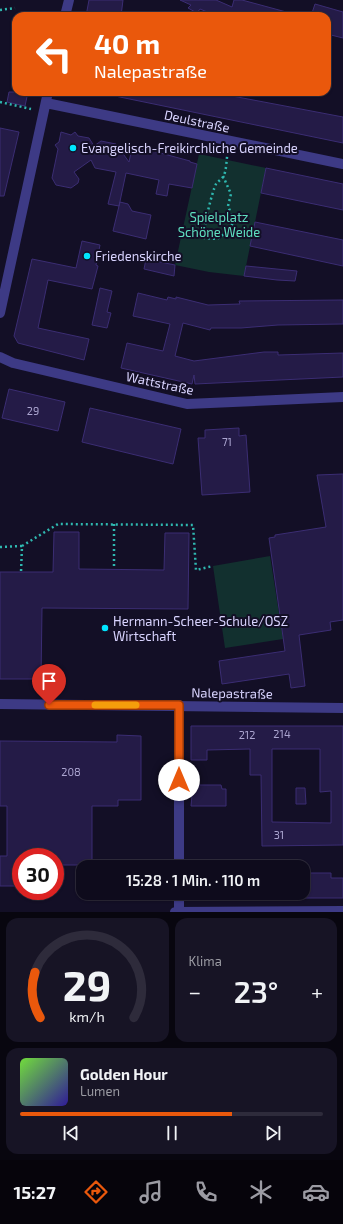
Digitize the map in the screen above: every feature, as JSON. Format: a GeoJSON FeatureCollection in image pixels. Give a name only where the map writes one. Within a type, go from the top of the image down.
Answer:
{"type":"FeatureCollection","features":[{"type":"Feature","properties":{"kind":"street"},"geometry":{"type":"LineString","coordinates":[[66,12],[69,0]]}},
{"type":"Feature","properties":{"kind":"street"},"geometry":{"type":"LineString","coordinates":[[0,313],[47,96]]}},
{"type":"Feature","properties":{"kind":"street","name":"Deulstraße"},"geometry":{"type":"LineString","coordinates":[[46,103],[343,164]]}},
{"type":"Feature","properties":{"kind":"street","name":"Wattstraße"},"geometry":{"type":"LineString","coordinates":[[0,357],[13,363],[187,404],[343,398]]}},
{"type":"Feature","properties":{"kind":"street","name":"Nalepastraße"},"geometry":{"type":"LineString","coordinates":[[0,704],[343,708]]}},
{"type":"Feature","properties":{"kind":"street"},"geometry":{"type":"LineString","coordinates":[[179,705],[179,860]]}},
{"type":"Feature","properties":{"kind":"street"},"geometry":{"type":"LineString","coordinates":[[179,900],[179,912]]}},
{"type":"Feature","properties":{"kind":"street"},"geometry":{"type":"LineString","coordinates":[[175,912],[343,910]]}},
{"type":"Feature","properties":{"kind":"path"},"geometry":{"type":"LineString","coordinates":[[0,10],[15,8]]}},
{"type":"Feature","properties":{"kind":"path"},"geometry":{"type":"LineString","coordinates":[[0,102],[31,109]]}},
{"type":"Feature","properties":{"kind":"path"},"geometry":{"type":"LineString","coordinates":[[223,176],[231,194],[228,206],[232,216],[232,225],[229,231],[217,239],[204,238],[203,231],[207,219],[208,208],[216,184],[223,176],[228,152]]}},
{"type":"Feature","properties":{"kind":"path"},"geometry":{"type":"LineString","coordinates":[[0,546],[22,546],[58,524],[193,525],[196,570],[213,566]]}},
{"type":"Feature","properties":{"kind":"path"},"geometry":{"type":"LineString","coordinates":[[114,524],[114,569]]}},
{"type":"Feature","properties":{"kind":"path"},"geometry":{"type":"LineString","coordinates":[[20,572],[22,546]]}},
{"type":"Feature","properties":{"kind":"green space","name":"Spielplatz Schöne Weide"},"geometry":{"type":"Polygon","coordinates":[[[199,154],[266,168],[244,276],[209,272],[175,265],[199,154]]]}},
{"type":"Feature","properties":{"kind":"green space"},"geometry":{"type":"Polygon","coordinates":[[[270,556],[283,639],[225,648],[213,566],[270,556]]]}},
{"type":"Feature","properties":{"kind":"building"},"geometry":{"type":"Polygon","coordinates":[[[89,0],[123,0],[122,12],[87,12],[89,0]]]}},
{"type":"Feature","properties":{"kind":"building"},"geometry":{"type":"Polygon","coordinates":[[[180,0],[216,0],[232,7],[234,0],[242,0],[286,12],[207,12],[200,9],[198,12],[195,12],[188,8],[191,5],[180,0]]]}},
{"type":"Feature","properties":{"kind":"building"},"geometry":{"type":"Polygon","coordinates":[[[315,4],[343,12],[343,38],[331,35],[331,12],[312,12],[315,4]]]}},
{"type":"Feature","properties":{"kind":"building"},"geometry":{"type":"Polygon","coordinates":[[[9,92],[12,92],[12,96],[27,96],[25,106],[7,102],[9,92]]]}},
{"type":"Feature","properties":{"kind":"building"},"geometry":{"type":"Polygon","coordinates":[[[115,96],[232,96],[343,117],[343,143],[115,96]]]}},
{"type":"Feature","properties":{"kind":"building"},"geometry":{"type":"Polygon","coordinates":[[[0,128],[19,132],[4,196],[0,196],[0,128]]]}},
{"type":"Feature","properties":{"kind":"building"},"geometry":{"type":"Polygon","coordinates":[[[61,132],[71,135],[75,132],[78,136],[89,138],[94,146],[101,141],[116,144],[129,162],[132,148],[153,151],[190,161],[197,164],[192,188],[169,184],[167,196],[156,194],[159,180],[126,173],[119,206],[108,204],[116,172],[95,168],[91,160],[74,172],[79,179],[78,183],[71,188],[56,185],[52,178],[58,149],[55,145],[59,142],[61,132]]]}},
{"type":"Feature","properties":{"kind":"building"},"geometry":{"type":"Polygon","coordinates":[[[266,168],[343,184],[343,210],[261,193],[266,168]]]}},
{"type":"Feature","properties":{"kind":"building"},"geometry":{"type":"Polygon","coordinates":[[[120,202],[128,204],[132,211],[151,215],[146,239],[113,231],[120,202]]]}},
{"type":"Feature","properties":{"kind":"building"},"geometry":{"type":"Polygon","coordinates":[[[255,222],[343,240],[343,266],[250,246],[255,222]]]}},
{"type":"Feature","properties":{"kind":"building"},"geometry":{"type":"Polygon","coordinates":[[[82,241],[100,245],[96,265],[98,266],[92,289],[48,280],[38,328],[89,339],[84,360],[18,343],[14,336],[32,259],[76,268],[82,241]]]}},
{"type":"Feature","properties":{"kind":"building"},"geometry":{"type":"Polygon","coordinates":[[[146,259],[175,265],[174,276],[144,269],[146,259]]]}},
{"type":"Feature","properties":{"kind":"building"},"geometry":{"type":"Polygon","coordinates":[[[246,266],[297,271],[295,281],[244,276],[246,266]]]}},
{"type":"Feature","properties":{"kind":"building"},"geometry":{"type":"Polygon","coordinates":[[[100,288],[112,291],[107,312],[111,313],[107,328],[92,325],[100,288]]]}},
{"type":"Feature","properties":{"kind":"building"},"geometry":{"type":"Polygon","coordinates":[[[138,293],[167,300],[168,297],[176,299],[176,297],[208,305],[240,304],[239,301],[343,300],[343,324],[211,328],[210,330],[183,323],[175,356],[194,361],[264,352],[278,352],[278,355],[343,353],[343,377],[195,384],[194,375],[192,384],[121,368],[127,343],[163,351],[170,324],[133,316],[138,293]]]}},
{"type":"Feature","properties":{"kind":"building"},"geometry":{"type":"Polygon","coordinates":[[[9,389],[65,402],[58,431],[2,418],[9,389]]]}},
{"type":"Feature","properties":{"kind":"building"},"geometry":{"type":"Polygon","coordinates":[[[90,408],[181,429],[173,464],[82,442],[90,408]]]}},
{"type":"Feature","properties":{"kind":"building"},"geometry":{"type":"Polygon","coordinates":[[[239,428],[239,436],[246,435],[250,492],[202,495],[198,438],[205,438],[205,430],[239,428]]]}},
{"type":"Feature","properties":{"kind":"building"},"geometry":{"type":"Polygon","coordinates":[[[343,474],[343,620],[330,622],[331,630],[299,635],[305,686],[291,688],[289,674],[222,684],[219,661],[285,651],[269,538],[275,537],[275,535],[326,527],[317,475],[343,474]]]}},
{"type":"Feature","properties":{"kind":"building"},"geometry":{"type":"Polygon","coordinates":[[[54,532],[79,532],[79,569],[164,570],[165,533],[189,533],[188,609],[42,608],[41,679],[0,679],[0,572],[53,572],[54,532]]]}},
{"type":"Feature","properties":{"kind":"building"},"geometry":{"type":"Polygon","coordinates":[[[191,726],[343,726],[343,845],[262,846],[261,775],[250,775],[250,749],[207,750],[207,760],[191,760],[191,726]],[[272,749],[272,822],[331,823],[331,791],[320,792],[320,749],[272,749]]]}},
{"type":"Feature","properties":{"kind":"building"},"geometry":{"type":"Polygon","coordinates":[[[117,735],[141,736],[141,800],[118,800],[118,806],[92,806],[92,860],[76,860],[76,865],[64,865],[64,848],[12,848],[12,886],[0,886],[0,856],[7,856],[7,806],[0,806],[0,741],[117,742],[117,735]]]}},
{"type":"Feature","properties":{"kind":"building"},"geometry":{"type":"Polygon","coordinates":[[[193,785],[221,785],[222,789],[226,789],[226,806],[191,806],[193,785]]]}},
{"type":"Feature","properties":{"kind":"building"},"geometry":{"type":"Polygon","coordinates":[[[296,788],[305,788],[306,804],[296,804],[296,788]]]}},
{"type":"Feature","properties":{"kind":"building"},"geometry":{"type":"Polygon","coordinates":[[[310,873],[331,873],[331,878],[343,878],[343,898],[310,898],[310,873]]]}},
{"type":"Feature","properties":{"kind":"slow traffic"},"geometry":{"type":"LineString","coordinates":[[95,705],[136,705]]}},
{"type":"Feature","properties":{"kind":"place","name":"Evangelisch-Freikirchliche Gemeinde"},"geometry":{"type":"Point","coordinates":[73,148]}},
{"type":"Feature","properties":{"kind":"place","name":"Friedenskirche"},"geometry":{"type":"Point","coordinates":[87,256]}},
{"type":"Feature","properties":{"kind":"place","name":"Hermann-Scheer-Schule/OSZ Wirtschaft"},"geometry":{"type":"Point","coordinates":[105,628]}},
{"type":"Feature","properties":{"kind":"route"},"geometry":{"type":"LineString","coordinates":[[49,705],[179,705],[179,780]]}}]}
